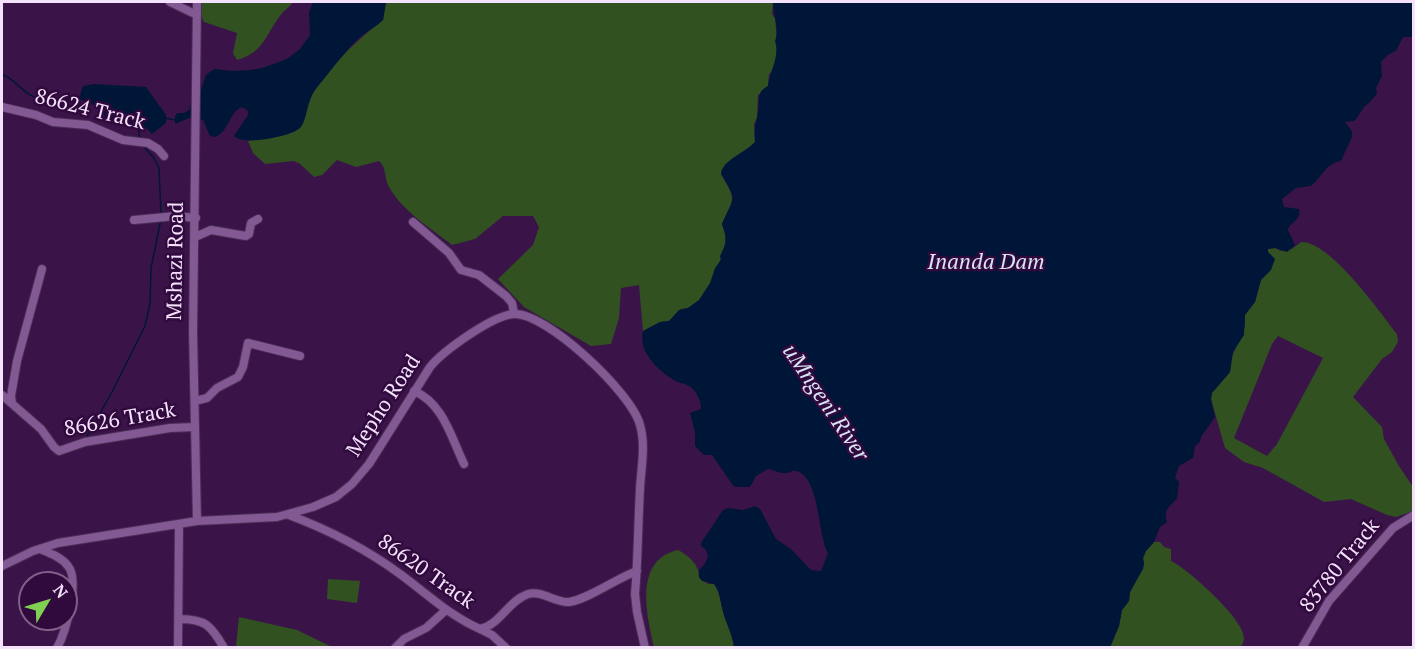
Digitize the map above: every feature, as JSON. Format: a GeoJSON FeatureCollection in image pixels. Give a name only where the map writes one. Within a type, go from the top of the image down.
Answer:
{"type":"FeatureCollection","features":[{"type":"Feature","properties":{"kind":"street"},"geometry":{"type":"LineString","coordinates":[[171,2],[197,15]]}},
{"type":"Feature","properties":{"kind":"street","name":"Mshazi Road"},"geometry":{"type":"LineString","coordinates":[[197,2],[193,332],[197,521]]}},
{"type":"Feature","properties":{"kind":"street","name":"86624 Track"},"geometry":{"type":"LineString","coordinates":[[2,107],[36,115],[53,123],[88,125],[123,140],[148,143],[164,156]]}},
{"type":"Feature","properties":{"kind":"street"},"geometry":{"type":"LineString","coordinates":[[134,220],[176,216],[196,218]]}},
{"type":"Feature","properties":{"kind":"street"},"geometry":{"type":"LineString","coordinates":[[195,237],[211,230],[248,236],[251,223],[258,219]]}},
{"type":"Feature","properties":{"kind":"street"},"geometry":{"type":"LineString","coordinates":[[413,222],[449,253],[461,270],[478,275],[506,296],[512,303],[514,314],[536,320],[586,356],[624,396],[635,412],[643,441],[636,603],[645,648]]}},
{"type":"Feature","properties":{"kind":"street"},"geometry":{"type":"LineString","coordinates":[[12,403],[11,391],[19,354],[42,269]]}},
{"type":"Feature","properties":{"kind":"street","name":"Mepho Road"},"geometry":{"type":"LineString","coordinates":[[2,566],[58,543],[197,521],[289,515],[336,496],[362,474],[430,366],[443,353],[491,321],[514,314]]}},
{"type":"Feature","properties":{"kind":"street"},"geometry":{"type":"LineString","coordinates":[[195,401],[207,398],[217,388],[238,377],[243,367],[248,343],[300,356]]}},
{"type":"Feature","properties":{"kind":"street"},"geometry":{"type":"LineString","coordinates":[[414,391],[426,396],[435,404],[464,464]]}},
{"type":"Feature","properties":{"kind":"street","name":"86626 Track"},"geometry":{"type":"LineString","coordinates":[[2,395],[41,429],[59,451],[85,442],[170,428],[195,427]]}},
{"type":"Feature","properties":{"kind":"street","name":"83780 Track"},"geometry":{"type":"LineString","coordinates":[[1302,648],[1329,601],[1393,528],[1413,514]]}},
{"type":"Feature","properties":{"kind":"street","name":"86620 Track"},"geometry":{"type":"LineString","coordinates":[[289,515],[325,528],[380,560],[446,610],[480,629],[493,624],[517,600],[526,595],[534,593],[568,602],[637,571]]}},
{"type":"Feature","properties":{"kind":"street"},"geometry":{"type":"LineString","coordinates":[[178,648],[179,524]]}},
{"type":"Feature","properties":{"kind":"street"},"geometry":{"type":"LineString","coordinates":[[40,549],[60,558],[73,573],[72,592],[59,645]]}},
{"type":"Feature","properties":{"kind":"street"},"geometry":{"type":"LineString","coordinates":[[395,648],[404,639],[426,628],[446,610]]}},
{"type":"Feature","properties":{"kind":"street"},"geometry":{"type":"LineString","coordinates":[[179,619],[203,621],[215,633],[224,648]]}},
{"type":"Feature","properties":{"kind":"street"},"geometry":{"type":"LineString","coordinates":[[480,629],[492,635],[506,648]]}},
{"type":"Feature","properties":{"kind":"green space"},"geometry":{"type":"Polygon","coordinates":[[[202,2],[293,2],[263,43],[253,53],[237,60],[233,53],[237,33],[204,22],[201,16],[202,2]]]}},
{"type":"Feature","properties":{"kind":"green space"},"geometry":{"type":"Polygon","coordinates":[[[386,2],[773,2],[772,14],[775,19],[778,49],[773,71],[769,74],[768,86],[758,95],[757,118],[754,124],[755,142],[731,160],[721,174],[732,195],[722,224],[726,234],[725,248],[711,283],[699,300],[688,308],[681,309],[669,321],[660,322],[643,331],[639,285],[621,288],[619,318],[611,344],[591,346],[524,307],[498,279],[533,245],[539,227],[533,216],[503,216],[475,239],[452,245],[418,219],[395,196],[379,161],[356,167],[337,160],[322,175],[314,177],[299,163],[293,161],[265,164],[253,153],[248,141],[286,135],[301,127],[309,101],[318,86],[343,55],[383,20],[386,2]]]}},
{"type":"Feature","properties":{"kind":"green space"},"geometry":{"type":"Polygon","coordinates":[[[1301,242],[1313,245],[1326,253],[1353,279],[1397,334],[1398,342],[1392,352],[1382,359],[1353,397],[1382,427],[1384,439],[1413,487],[1413,511],[1396,517],[1351,499],[1324,502],[1263,468],[1244,462],[1225,448],[1211,399],[1212,393],[1230,372],[1231,359],[1245,326],[1245,315],[1255,302],[1261,280],[1275,259],[1268,249],[1275,248],[1281,251],[1292,249],[1301,242]],[[1278,336],[1272,344],[1234,438],[1267,456],[1277,444],[1323,358],[1278,336]]]}},
{"type":"Feature","properties":{"kind":"green space"},"geometry":{"type":"Polygon","coordinates":[[[1154,542],[1160,542],[1164,547],[1171,549],[1171,561],[1202,584],[1235,619],[1244,638],[1241,647],[1110,648],[1119,626],[1122,610],[1129,601],[1130,592],[1144,564],[1143,558],[1154,542]]]}},
{"type":"Feature","properties":{"kind":"green space"},"geometry":{"type":"Polygon","coordinates":[[[678,550],[693,561],[699,577],[716,587],[734,647],[654,647],[648,620],[646,590],[649,577],[654,565],[664,556],[678,550]]]}},
{"type":"Feature","properties":{"kind":"green space"},"geometry":{"type":"Polygon","coordinates":[[[328,579],[360,581],[357,603],[327,599],[328,579]]]}},
{"type":"Feature","properties":{"kind":"green space"},"geometry":{"type":"Polygon","coordinates":[[[239,617],[297,630],[332,647],[236,647],[239,617]]]}},
{"type":"Feature","properties":{"kind":"water"},"geometry":{"type":"Polygon","coordinates":[[[313,2],[386,2],[383,20],[357,40],[315,90],[300,128],[266,139],[239,139],[234,136],[248,115],[248,111],[242,107],[234,113],[224,131],[215,137],[210,136],[203,120],[189,118],[175,124],[177,113],[189,110],[193,94],[201,90],[206,75],[214,69],[232,71],[262,68],[287,59],[300,49],[310,35],[309,13],[313,2]]]}},
{"type":"Feature","properties":{"kind":"water","name":"Inanda Dam"},"geometry":{"type":"Polygon","coordinates":[[[773,2],[1413,2],[1413,37],[1403,37],[1396,51],[1381,62],[1382,76],[1376,88],[1377,94],[1354,121],[1345,122],[1352,131],[1352,137],[1341,161],[1328,168],[1311,186],[1296,188],[1282,199],[1284,207],[1299,209],[1299,216],[1288,230],[1295,245],[1287,252],[1275,248],[1268,249],[1275,259],[1271,270],[1261,280],[1255,302],[1245,315],[1244,335],[1233,352],[1230,372],[1212,393],[1215,417],[1200,442],[1195,446],[1193,458],[1179,466],[1175,478],[1179,482],[1177,499],[1169,506],[1166,512],[1167,522],[1160,527],[1154,542],[1146,551],[1143,558],[1143,569],[1130,592],[1129,601],[1122,610],[1119,626],[1110,647],[734,647],[718,590],[714,584],[702,581],[699,577],[699,570],[708,557],[701,543],[723,510],[728,508],[743,510],[755,506],[760,509],[776,539],[791,549],[811,570],[821,571],[828,553],[814,495],[804,475],[796,471],[784,473],[768,469],[756,476],[750,487],[735,487],[712,455],[704,455],[695,446],[695,432],[690,413],[701,409],[697,395],[693,389],[668,376],[655,365],[646,353],[642,338],[643,331],[660,322],[669,321],[679,310],[688,308],[699,300],[721,260],[720,256],[726,241],[722,224],[732,199],[721,174],[722,169],[755,142],[759,95],[768,86],[776,58],[777,27],[773,2]]]}},
{"type":"Feature","properties":{"kind":"water"},"geometry":{"type":"Polygon","coordinates":[[[94,84],[146,87],[166,115],[166,123],[152,134],[146,128],[109,123],[98,107],[79,99],[83,86],[94,84]]]}},
{"type":"Feature","properties":{"kind":"waterway"},"geometry":{"type":"LineString","coordinates":[[2,74],[41,100],[78,99]]}},
{"type":"Feature","properties":{"kind":"waterway"},"geometry":{"type":"LineString","coordinates":[[165,118],[175,120]]}},
{"type":"Feature","properties":{"kind":"waterway"},"geometry":{"type":"LineString","coordinates":[[138,127],[140,140]]}},
{"type":"Feature","properties":{"kind":"waterway"},"geometry":{"type":"LineString","coordinates":[[144,147],[159,168],[161,215]]}},
{"type":"Feature","properties":{"kind":"waterway"},"geometry":{"type":"LineString","coordinates":[[86,438],[145,326],[150,304],[151,268],[161,219]]}},
{"type":"Feature","properties":{"kind":"water label","name":"uMngeni River"},"geometry":{"type":"Point","coordinates":[825,403]}}]}
